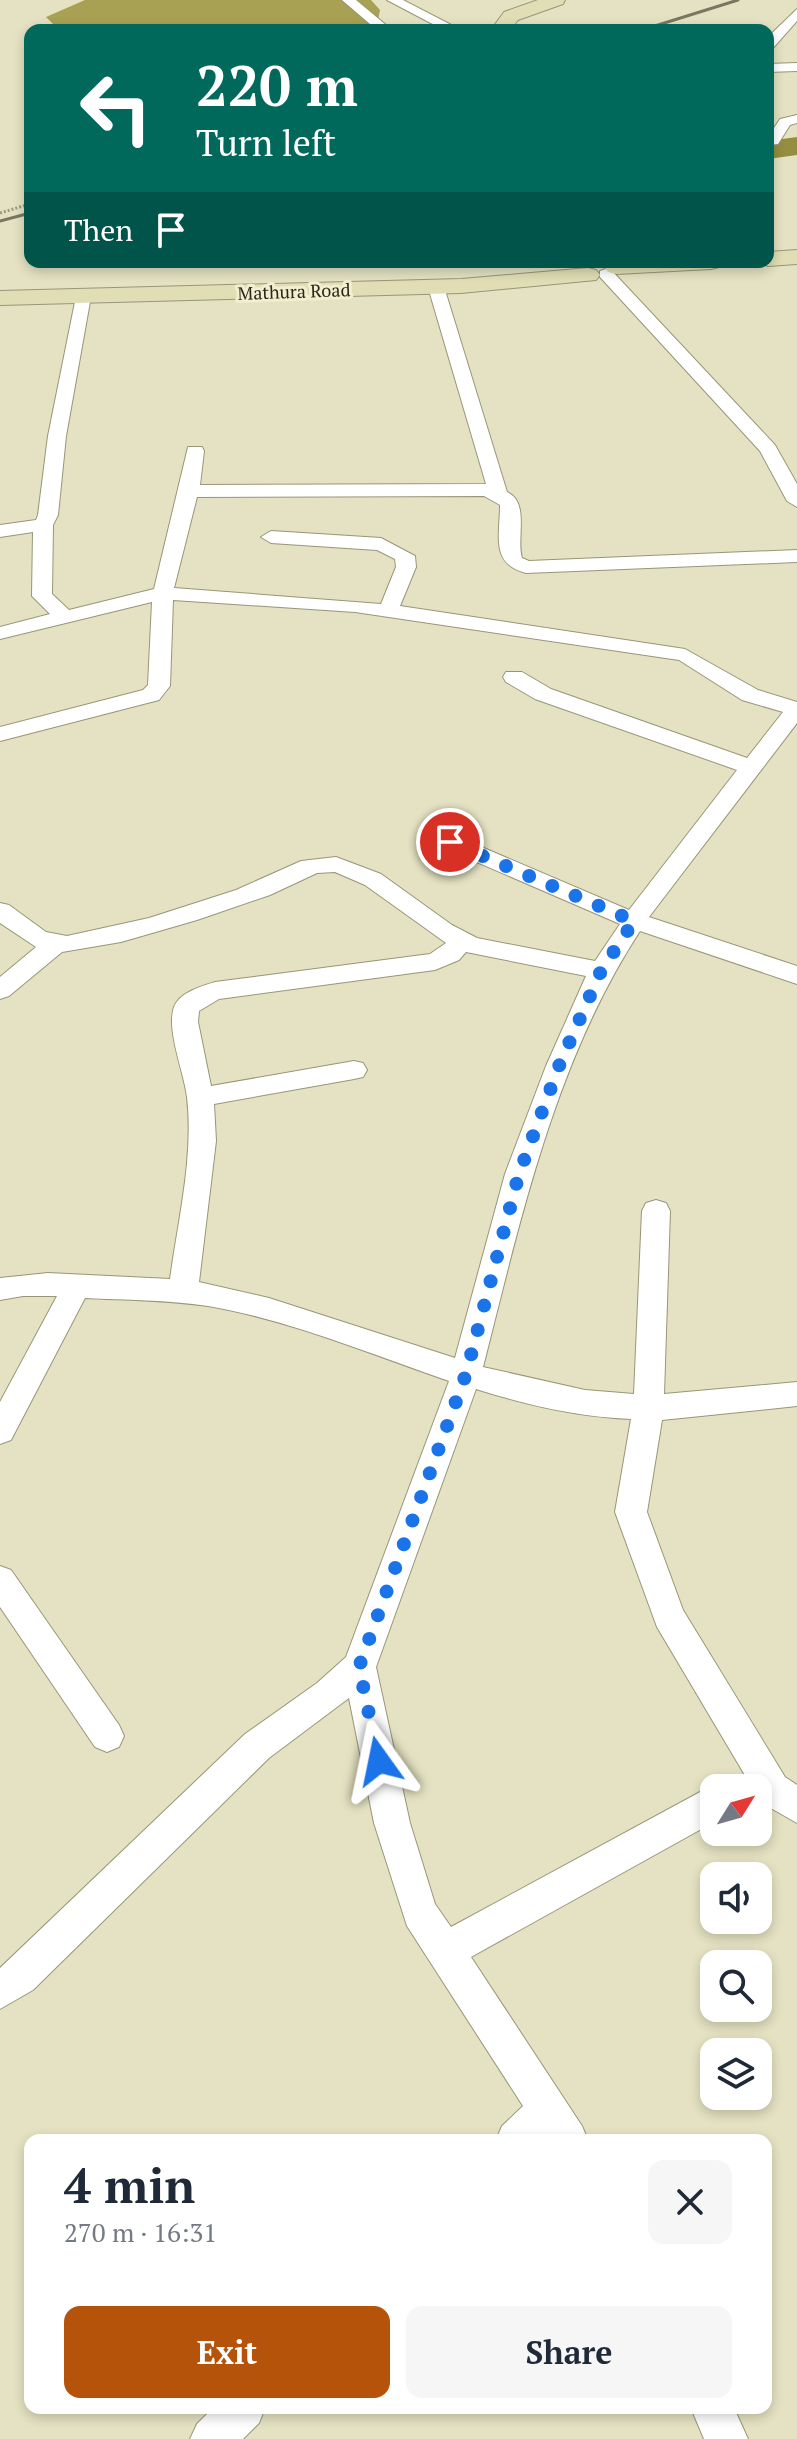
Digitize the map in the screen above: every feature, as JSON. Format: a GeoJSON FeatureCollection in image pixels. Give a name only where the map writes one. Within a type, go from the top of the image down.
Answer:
{"type":"FeatureCollection","features":[{"type":"Feature","properties":{"kind":"main road"},"geometry":{"type":"LineString","coordinates":[[484,24],[494,15],[532,0]]}},
{"type":"Feature","properties":{"kind":"main road"},"geometry":{"type":"LineString","coordinates":[[505,24],[511,16],[556,0]]}},
{"type":"Feature","properties":{"kind":"main road"},"geometry":{"type":"LineString","coordinates":[[774,259],[797,257]]}},
{"type":"Feature","properties":{"kind":"main road","name":"Mathura Road"},"geometry":{"type":"LineString","coordinates":[[0,298],[299,286],[596,268]]}},
{"type":"Feature","properties":{"kind":"main road","name":"Mathura Road"},"geometry":{"type":"LineString","coordinates":[[0,287],[436,287],[517,283],[596,268]]}},
{"type":"Feature","properties":{"kind":"street"},"geometry":{"type":"LineString","coordinates":[[348,0],[378,24]]}},
{"type":"Feature","properties":{"kind":"street"},"geometry":{"type":"LineString","coordinates":[[393,0],[442,24]]}},
{"type":"Feature","properties":{"kind":"street"},"geometry":{"type":"LineString","coordinates":[[774,38],[797,13]]}},
{"type":"Feature","properties":{"kind":"street"},"geometry":{"type":"LineString","coordinates":[[774,68],[797,67]]}},
{"type":"Feature","properties":{"kind":"street"},"geometry":{"type":"LineString","coordinates":[[774,139],[785,122],[797,119]]}},
{"type":"Feature","properties":{"kind":"street"},"geometry":{"type":"LineString","coordinates":[[596,268],[768,449],[797,501]]}},
{"type":"Feature","properties":{"kind":"street"},"geometry":{"type":"LineString","coordinates":[[436,287],[498,493],[510,505],[510,555],[514,562],[526,567],[797,556]]}},
{"type":"Feature","properties":{"kind":"street"},"geometry":{"type":"LineString","coordinates":[[65,617],[42,596],[43,525],[48,515],[57,436],[83,296]]}},
{"type":"Feature","properties":{"kind":"street"},"geometry":{"type":"LineString","coordinates":[[0,734],[151,695],[159,686],[163,593],[189,491],[195,451]]}},
{"type":"Feature","properties":{"kind":"street"},"geometry":{"type":"LineString","coordinates":[[189,491],[487,490],[498,493]]}},
{"type":"Feature","properties":{"kind":"street"},"geometry":{"type":"LineString","coordinates":[[0,531],[43,525]]}},
{"type":"Feature","properties":{"kind":"street"},"geometry":{"type":"LineString","coordinates":[[271,537],[381,544],[397,549],[405,556],[406,567],[388,612]]}},
{"type":"Feature","properties":{"kind":"street"},"geometry":{"type":"LineString","coordinates":[[0,633],[163,593],[355,606],[685,655],[750,695],[796,708],[786,737],[751,767],[634,921],[601,971],[559,1066],[519,1174],[466,1374],[359,1667],[329,1694],[257,1746],[20,1977],[0,1990]]}},
{"type":"Feature","properties":{"kind":"street"},"geometry":{"type":"LineString","coordinates":[[514,677],[543,694],[751,767]]}},
{"type":"Feature","properties":{"kind":"street"},"geometry":{"type":"LineString","coordinates":[[450,842],[634,921],[797,975]]}},
{"type":"Feature","properties":{"kind":"street"},"geometry":{"type":"LineString","coordinates":[[6,921],[54,945],[85,942],[176,918],[263,889],[299,870],[331,864],[386,886],[441,930],[462,942],[601,971]]}},
{"type":"Feature","properties":{"kind":"street"},"geometry":{"type":"LineString","coordinates":[[183,1291],[202,1141],[200,1097],[185,1022],[187,1007],[215,991],[435,962],[450,954],[462,942]]}},
{"type":"Feature","properties":{"kind":"street"},"geometry":{"type":"LineString","coordinates":[[0,990],[54,945]]}},
{"type":"Feature","properties":{"kind":"street"},"geometry":{"type":"LineString","coordinates":[[200,1097],[354,1070]]}},
{"type":"Feature","properties":{"kind":"street"},"geometry":{"type":"LineString","coordinates":[[656,1211],[649,1405],[631,1512],[669,1617],[776,1795]]}},
{"type":"Feature","properties":{"kind":"street"},"geometry":{"type":"LineString","coordinates":[[0,1289],[14,1285],[77,1286],[183,1291],[223,1297],[305,1319],[466,1374],[586,1404],[732,1403],[797,1394]]}},
{"type":"Feature","properties":{"kind":"street"},"geometry":{"type":"LineString","coordinates":[[0,1431],[77,1286]]}},
{"type":"Feature","properties":{"kind":"street"},"geometry":{"type":"LineString","coordinates":[[0,1580],[107,1736]]}},
{"type":"Feature","properties":{"kind":"street"},"geometry":{"type":"LineString","coordinates":[[359,1667],[392,1823],[420,1913],[558,2125],[533,2134]]}},
{"type":"Feature","properties":{"kind":"street"},"geometry":{"type":"LineString","coordinates":[[445,1951],[700,1811]]}},
{"type":"Feature","properties":{"kind":"street"},"geometry":{"type":"LineString","coordinates":[[212,2439],[238,2414]]}},
{"type":"Feature","properties":{"kind":"path"},"geometry":{"type":"LineString","coordinates":[[0,213],[24,206]]}},
{"type":"Feature","properties":{"kind":"shaded area"},"geometry":{"type":"Polygon","coordinates":[[[85,0],[371,0],[380,10],[377,24],[53,24],[46,17],[85,0]]]}},
{"type":"Feature","properties":{"kind":"waterway"},"geometry":{"type":"LineString","coordinates":[[774,149],[797,146]]}},
{"type":"Feature","properties":{"kind":"railway"},"geometry":{"type":"LineString","coordinates":[[661,24],[738,0]]}},
{"type":"Feature","properties":{"kind":"railway"},"geometry":{"type":"LineString","coordinates":[[0,221],[24,215]]}},
{"type":"Feature","properties":{"kind":"route"},"geometry":{"type":"LineString","coordinates":[[379,1761],[359,1667],[466,1374],[519,1174],[559,1066],[601,971],[634,921],[450,842]]}}]}
